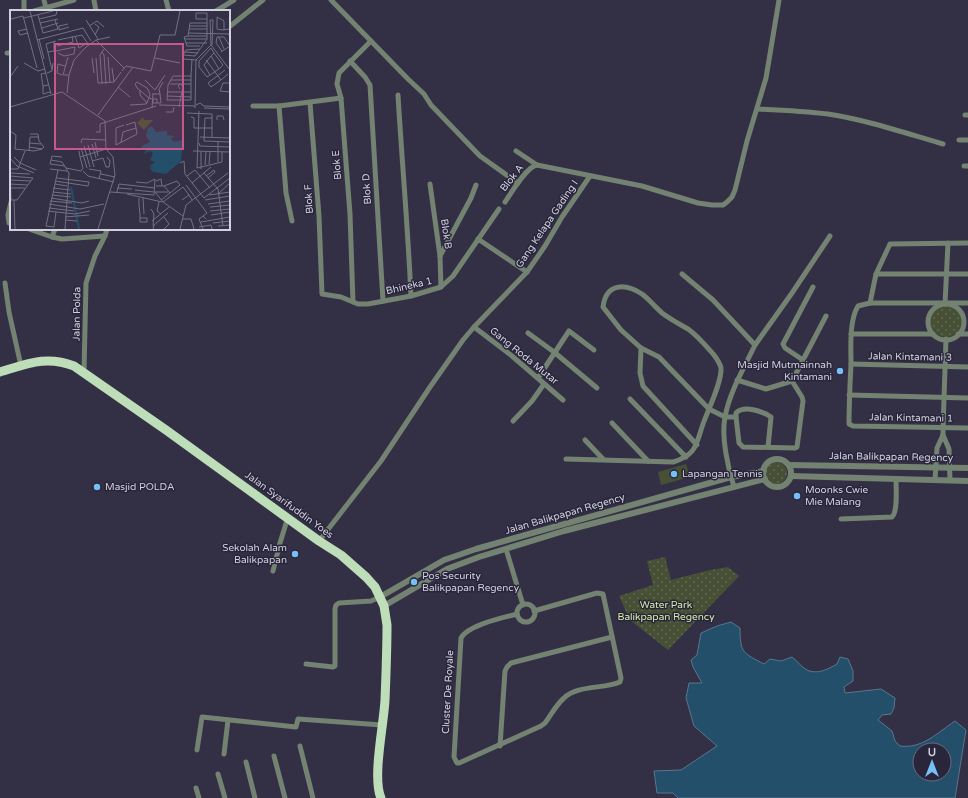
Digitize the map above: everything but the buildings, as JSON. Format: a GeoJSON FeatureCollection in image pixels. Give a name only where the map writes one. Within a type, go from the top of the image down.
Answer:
{"type":"FeatureCollection","features":[{"type":"Feature","properties":{"kind":"highway","name":"Jalan Syarifuddin Yoes"},"geometry":{"type":"LineString","coordinates":[[0,372],[43,360],[63,362],[84,372],[319,541],[341,555],[375,587],[384,606],[387,625],[385,700],[378,766],[380,798]]}},
{"type":"Feature","properties":{"kind":"street"},"geometry":{"type":"LineString","coordinates":[[44,0],[46,8]]}},
{"type":"Feature","properties":{"kind":"street"},"geometry":{"type":"LineString","coordinates":[[40,10],[74,0]]}},
{"type":"Feature","properties":{"kind":"street"},"geometry":{"type":"LineString","coordinates":[[94,0],[96,10]]}},
{"type":"Feature","properties":{"kind":"street"},"geometry":{"type":"LineString","coordinates":[[166,0],[169,10]]}},
{"type":"Feature","properties":{"kind":"street"},"geometry":{"type":"LineString","coordinates":[[218,10],[234,0]]}},
{"type":"Feature","properties":{"kind":"street"},"geometry":{"type":"LineString","coordinates":[[230,26],[263,0]]}},
{"type":"Feature","properties":{"kind":"street"},"geometry":{"type":"LineString","coordinates":[[332,0],[424,94],[431,105],[480,156],[518,183]]}},
{"type":"Feature","properties":{"kind":"street","name":"Gang Kelapa Gading I"},"geometry":{"type":"LineString","coordinates":[[319,541],[384,456],[434,381],[474,327],[527,272],[590,176],[642,186],[698,203],[712,205],[727,202],[735,190],[747,141],[758,109],[770,65],[779,0]]}},
{"type":"Feature","properties":{"kind":"street","name":"Blok E"},"geometry":{"type":"LineString","coordinates":[[353,302],[350,214],[341,98],[337,84],[339,73],[372,41]]}},
{"type":"Feature","properties":{"kind":"street","name":"Blok D"},"geometry":{"type":"LineString","coordinates":[[350,62],[365,77],[370,85],[382,301]]}},
{"type":"Feature","properties":{"kind":"street"},"geometry":{"type":"LineString","coordinates":[[398,95],[411,296]]}},
{"type":"Feature","properties":{"kind":"street"},"geometry":{"type":"LineString","coordinates":[[253,106],[279,106],[341,98]]}},
{"type":"Feature","properties":{"kind":"street","name":"Blok F"},"geometry":{"type":"LineString","coordinates":[[310,103],[319,216],[322,294]]}},
{"type":"Feature","properties":{"kind":"street"},"geometry":{"type":"LineString","coordinates":[[279,106],[286,193],[292,221]]}},
{"type":"Feature","properties":{"kind":"street"},"geometry":{"type":"LineString","coordinates":[[758,109],[828,114],[943,144]]}},
{"type":"Feature","properties":{"kind":"street"},"geometry":{"type":"LineString","coordinates":[[959,140],[968,140]]}},
{"type":"Feature","properties":{"kind":"street"},"geometry":{"type":"LineString","coordinates":[[516,151],[535,166],[590,176]]}},
{"type":"Feature","properties":{"kind":"street","name":"Blok A"},"geometry":{"type":"LineString","coordinates":[[505,202],[518,183],[535,166]]}},
{"type":"Feature","properties":{"kind":"street","name":"Blok B"},"geometry":{"type":"LineString","coordinates":[[430,184],[440,256],[441,287]]}},
{"type":"Feature","properties":{"kind":"street"},"geometry":{"type":"LineString","coordinates":[[440,256],[471,198],[476,185]]}},
{"type":"Feature","properties":{"kind":"street"},"geometry":{"type":"LineString","coordinates":[[10,208],[8,219],[10,222]]}},
{"type":"Feature","properties":{"kind":"street","name":"Bhineka 1"},"geometry":{"type":"LineString","coordinates":[[322,294],[341,297],[358,304],[368,304],[411,296],[441,287],[453,276],[499,209]]}},
{"type":"Feature","properties":{"kind":"street"},"geometry":{"type":"LineString","coordinates":[[32,230],[62,239],[105,236]]}},
{"type":"Feature","properties":{"kind":"street"},"geometry":{"type":"LineString","coordinates":[[52,237],[55,230]]}},
{"type":"Feature","properties":{"kind":"street","name":"Jalan Polda"},"geometry":{"type":"LineString","coordinates":[[84,372],[86,283],[95,256],[107,230]]}},
{"type":"Feature","properties":{"kind":"street"},"geometry":{"type":"LineString","coordinates":[[734,487],[724,434],[725,417],[737,380],[755,345],[830,236]]}},
{"type":"Feature","properties":{"kind":"street"},"geometry":{"type":"LineString","coordinates":[[478,239],[527,272]]}},
{"type":"Feature","properties":{"kind":"street"},"geometry":{"type":"LineString","coordinates":[[945,304],[948,243]]}},
{"type":"Feature","properties":{"kind":"street"},"geometry":{"type":"LineString","coordinates":[[870,303],[876,274],[890,244],[968,243]]}},
{"type":"Feature","properties":{"kind":"street"},"geometry":{"type":"LineString","coordinates":[[682,274],[713,300],[755,345]]}},
{"type":"Feature","properties":{"kind":"street"},"geometry":{"type":"LineString","coordinates":[[876,274],[968,274]]}},
{"type":"Feature","properties":{"kind":"street"},"geometry":{"type":"LineString","coordinates":[[5,283],[9,312],[21,366]]}},
{"type":"Feature","properties":{"kind":"street"},"geometry":{"type":"LineString","coordinates":[[566,459],[674,462],[686,457],[693,452],[697,445],[709,409],[719,379],[719,362],[710,350],[689,330],[662,313],[643,294],[626,287],[619,286],[613,288],[604,302],[603,307],[621,330],[641,348],[659,357],[709,409],[725,417],[736,417]]}},
{"type":"Feature","properties":{"kind":"street"},"geometry":{"type":"LineString","coordinates":[[803,360],[785,348],[784,344],[813,287]]}},
{"type":"Feature","properties":{"kind":"street"},"geometry":{"type":"LineString","coordinates":[[968,303],[870,303],[858,306],[855,310],[851,334],[849,396],[968,398]]}},
{"type":"Feature","properties":{"kind":"street"},"geometry":{"type":"LineString","coordinates":[[945,304],[954,306],[958,309],[963,317],[963,326],[955,337],[941,339],[933,334],[928,326],[928,322],[930,313],[937,307],[945,304]]}},
{"type":"Feature","properties":{"kind":"street"},"geometry":{"type":"LineString","coordinates":[[737,380],[766,389],[792,381],[826,316]]}},
{"type":"Feature","properties":{"kind":"street","name":"Gang Roda Mutar"},"geometry":{"type":"LineString","coordinates":[[474,327],[564,400]]}},
{"type":"Feature","properties":{"kind":"street"},"geometry":{"type":"LineString","coordinates":[[538,378],[569,331],[594,350]]}},
{"type":"Feature","properties":{"kind":"street"},"geometry":{"type":"LineString","coordinates":[[528,334],[554,352],[596,388]]}},
{"type":"Feature","properties":{"kind":"street"},"geometry":{"type":"LineString","coordinates":[[851,334],[933,334]]}},
{"type":"Feature","properties":{"kind":"street"},"geometry":{"type":"LineString","coordinates":[[958,334],[968,334]]}},
{"type":"Feature","properties":{"kind":"street"},"geometry":{"type":"LineString","coordinates":[[946,339],[943,436],[949,449],[950,480]]}},
{"type":"Feature","properties":{"kind":"street"},"geometry":{"type":"LineString","coordinates":[[641,348],[640,373],[643,386],[697,445]]}},
{"type":"Feature","properties":{"kind":"street","name":"Jalan Kintamani 3"},"geometry":{"type":"LineString","coordinates":[[851,364],[968,367]]}},
{"type":"Feature","properties":{"kind":"street"},"geometry":{"type":"LineString","coordinates":[[768,447],[771,417],[747,408],[739,411],[736,417],[739,443],[743,447],[794,448],[797,447],[799,444],[803,401],[792,381]]}},
{"type":"Feature","properties":{"kind":"street"},"geometry":{"type":"LineString","coordinates":[[513,421],[532,401],[544,384]]}},
{"type":"Feature","properties":{"kind":"street","name":"Jalan Kintamani 1"},"geometry":{"type":"LineString","coordinates":[[849,396],[849,424],[853,426],[968,428]]}},
{"type":"Feature","properties":{"kind":"street"},"geometry":{"type":"LineString","coordinates":[[630,399],[686,457]]}},
{"type":"Feature","properties":{"kind":"street"},"geometry":{"type":"LineString","coordinates":[[612,423],[648,461]]}},
{"type":"Feature","properties":{"kind":"street"},"geometry":{"type":"LineString","coordinates":[[935,480],[937,448],[943,436]]}},
{"type":"Feature","properties":{"kind":"street"},"geometry":{"type":"LineString","coordinates":[[586,440],[603,459]]}},
{"type":"Feature","properties":{"kind":"street","name":"Jalan Balikpapan Regency"},"geometry":{"type":"LineString","coordinates":[[384,606],[447,569],[563,528],[731,477],[764,470],[769,462],[776,459],[783,460],[789,465],[968,468]]}},
{"type":"Feature","properties":{"kind":"street"},"geometry":{"type":"LineString","coordinates":[[764,470],[765,479],[770,485],[779,487],[786,483],[791,476],[789,465]]}},
{"type":"Feature","properties":{"kind":"street"},"geometry":{"type":"LineString","coordinates":[[791,476],[968,481]]}},
{"type":"Feature","properties":{"kind":"street","name":"Jalan Balikpapan Regency"},"geometry":{"type":"LineString","coordinates":[[380,596],[444,560],[479,548],[765,479]]}},
{"type":"Feature","properties":{"kind":"street"},"geometry":{"type":"LineString","coordinates":[[841,519],[892,517],[894,515],[895,508],[896,479]]}},
{"type":"Feature","properties":{"kind":"street"},"geometry":{"type":"LineString","coordinates":[[273,572],[288,518]]}},
{"type":"Feature","properties":{"kind":"street"},"geometry":{"type":"LineString","coordinates":[[517,538],[518,545]]}},
{"type":"Feature","properties":{"kind":"street"},"geometry":{"type":"LineString","coordinates":[[479,548],[482,556]]}},
{"type":"Feature","properties":{"kind":"street"},"geometry":{"type":"LineString","coordinates":[[506,549],[523,605]]}},
{"type":"Feature","properties":{"kind":"street","name":"Cluster De Royale"},"geometry":{"type":"LineString","coordinates":[[517,614],[475,627],[463,634],[461,638],[456,763],[500,746],[541,726],[569,694],[578,690],[620,682],[621,678],[603,594],[600,593],[534,611]]}},
{"type":"Feature","properties":{"kind":"street"},"geometry":{"type":"LineString","coordinates":[[306,664],[334,666],[336,605],[339,603],[371,601],[380,596]]}},
{"type":"Feature","properties":{"kind":"street"},"geometry":{"type":"LineString","coordinates":[[523,605],[530,606],[534,611],[534,616],[527,622],[518,618],[517,614],[518,608],[523,605]]}},
{"type":"Feature","properties":{"kind":"street"},"geometry":{"type":"LineString","coordinates":[[500,746],[505,671],[508,665],[612,637]]}},
{"type":"Feature","properties":{"kind":"street"},"geometry":{"type":"LineString","coordinates":[[197,750],[202,717],[296,727],[298,720],[382,725]]}},
{"type":"Feature","properties":{"kind":"street"},"geometry":{"type":"LineString","coordinates":[[224,754],[228,720]]}},
{"type":"Feature","properties":{"kind":"street"},"geometry":{"type":"LineString","coordinates":[[300,746],[313,798]]}},
{"type":"Feature","properties":{"kind":"street"},"geometry":{"type":"LineString","coordinates":[[274,756],[285,798]]}},
{"type":"Feature","properties":{"kind":"street"},"geometry":{"type":"LineString","coordinates":[[246,762],[255,798]]}},
{"type":"Feature","properties":{"kind":"street"},"geometry":{"type":"LineString","coordinates":[[218,774],[225,798]]}},
{"type":"Feature","properties":{"kind":"street"},"geometry":{"type":"LineString","coordinates":[[196,788],[199,798]]}},
{"type":"Feature","properties":{"kind":"green space"},"geometry":{"type":"Polygon","coordinates":[[[946,305],[955,308],[959,312],[962,321],[959,330],[955,334],[946,337],[937,334],[933,330],[930,321],[933,312],[937,308],[946,305]]]}},
{"type":"Feature","properties":{"kind":"green space"},"geometry":{"type":"Polygon","coordinates":[[[776,462],[780,463],[786,469],[786,477],[780,483],[776,484],[772,483],[766,477],[765,473],[766,469],[772,463],[776,462]]]}},
{"type":"Feature","properties":{"kind":"green space","name":"Lapangan Tennis"},"geometry":{"type":"Polygon","coordinates":[[[686,464],[690,477],[661,485],[658,472],[686,464]]]}},
{"type":"Feature","properties":{"kind":"green space","name":"Water Park Balikpapan Regency"},"geometry":{"type":"Polygon","coordinates":[[[665,557],[671,580],[728,567],[739,576],[668,650],[630,620],[619,596],[653,585],[647,561],[665,557]]]}},
{"type":"Feature","properties":{"kind":"water"},"geometry":{"type":"Polygon","coordinates":[[[731,622],[740,628],[741,643],[744,651],[751,657],[764,664],[770,659],[781,661],[792,657],[804,668],[812,672],[816,672],[825,670],[837,664],[840,657],[848,659],[853,671],[853,681],[844,687],[845,693],[881,689],[895,698],[894,708],[891,714],[882,715],[878,720],[892,731],[895,741],[900,746],[912,745],[912,782],[952,782],[952,742],[924,742],[955,721],[966,730],[955,798],[678,798],[673,793],[657,793],[654,771],[681,770],[717,746],[694,726],[686,698],[689,683],[702,683],[693,667],[691,660],[697,655],[701,633],[731,622]]]}},
{"type":"Feature","properties":{"kind":"place","name":"Masjid Mutmainnah Kintamani"},"geometry":{"type":"Point","coordinates":[840,371]}},
{"type":"Feature","properties":{"kind":"place","name":"Lapangan Tennis"},"geometry":{"type":"Point","coordinates":[674,474]}},
{"type":"Feature","properties":{"kind":"place","name":"Masjid POLDA"},"geometry":{"type":"Point","coordinates":[97,487]}},
{"type":"Feature","properties":{"kind":"place","name":"Moonks Cwie Mie Malang"},"geometry":{"type":"Point","coordinates":[797,496]}},
{"type":"Feature","properties":{"kind":"place","name":"Sekolah Alam Balikpapan"},"geometry":{"type":"Point","coordinates":[295,554]}},
{"type":"Feature","properties":{"kind":"place","name":"Pos Security Balikpapan Regency"},"geometry":{"type":"Point","coordinates":[414,582]}}]}
